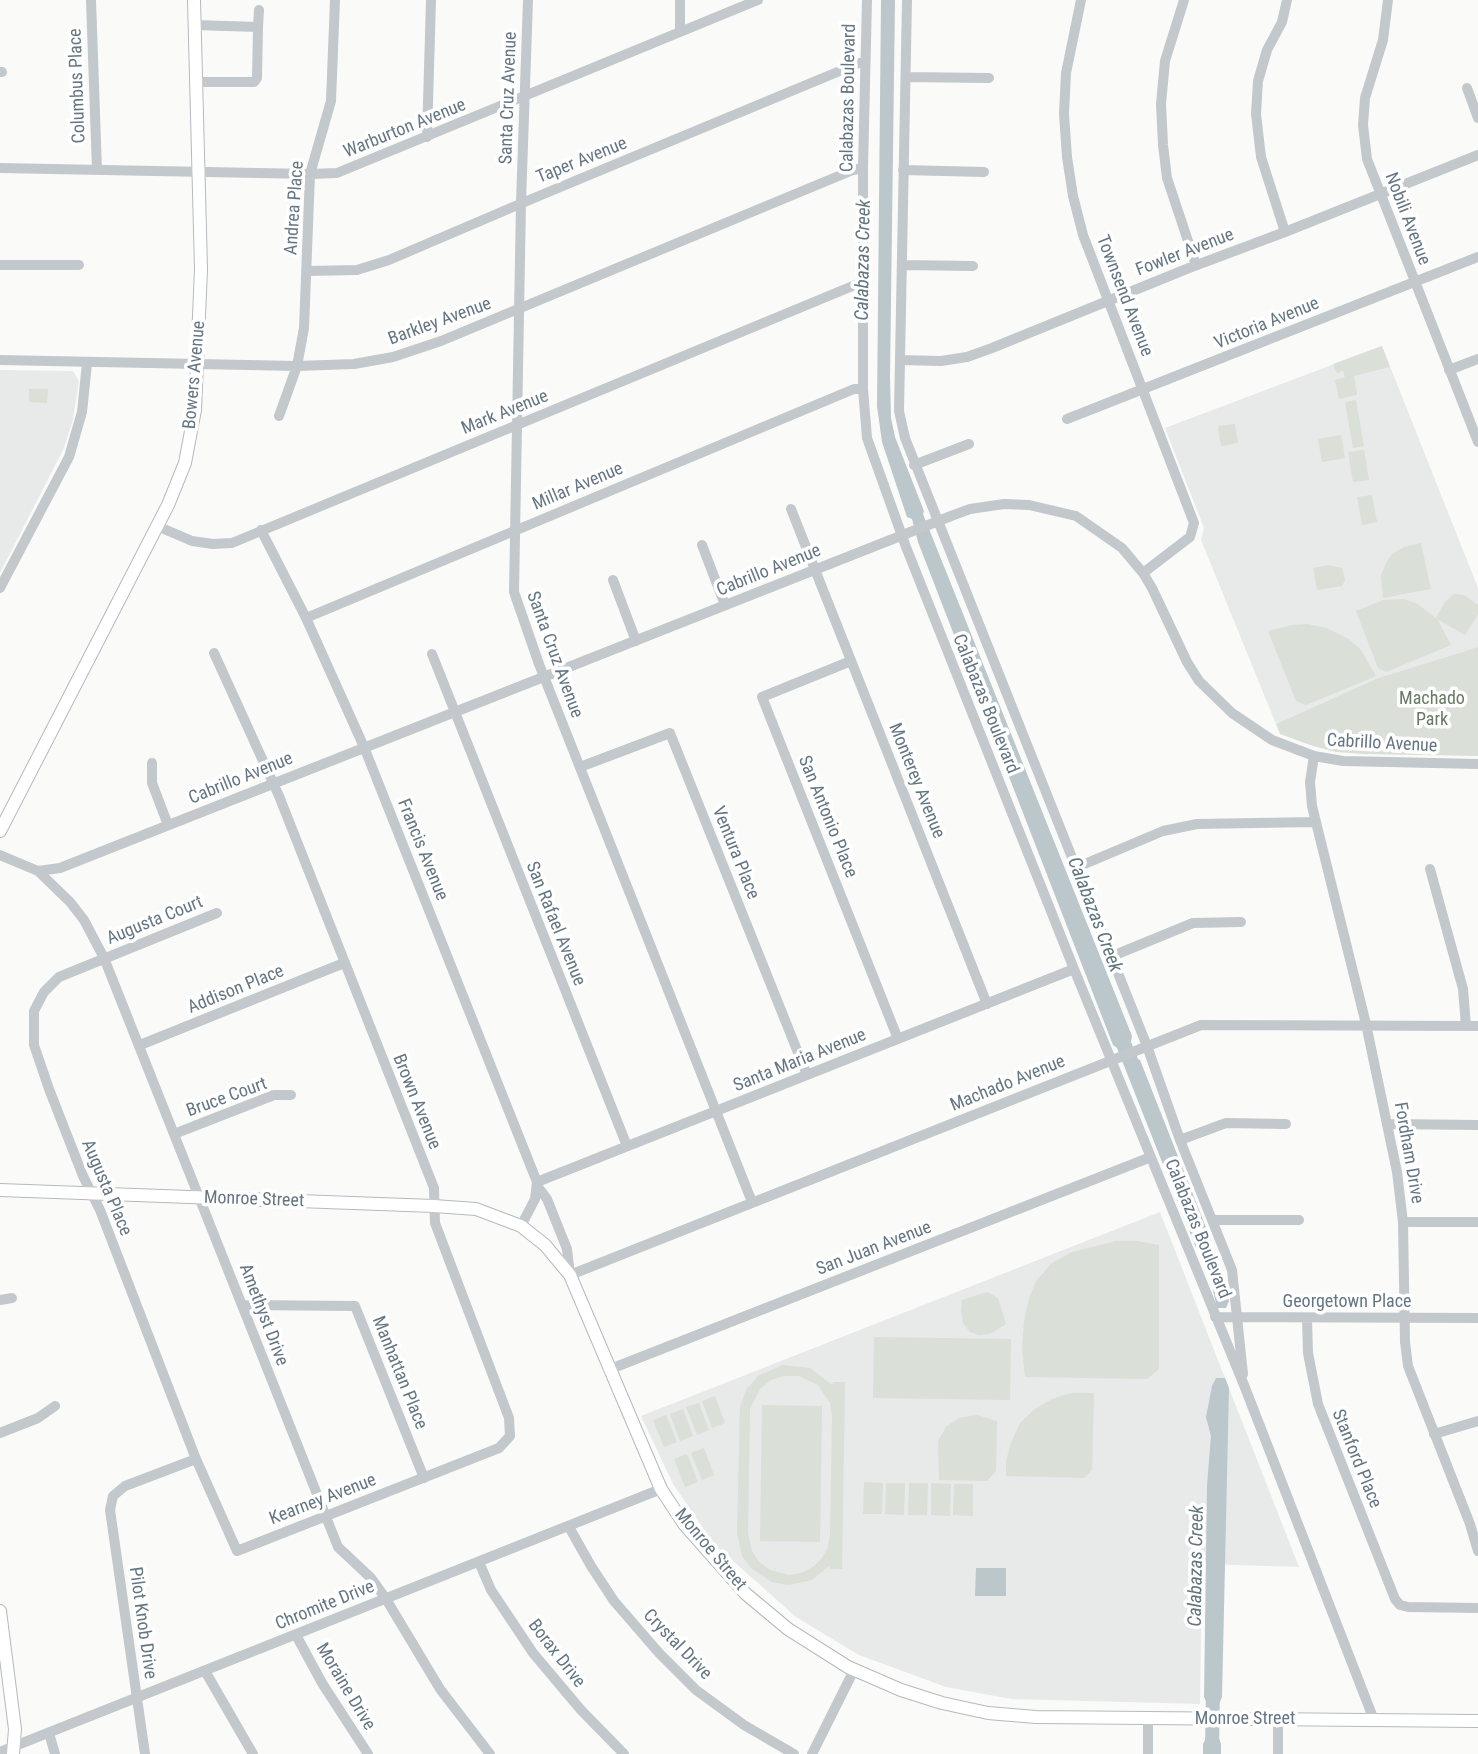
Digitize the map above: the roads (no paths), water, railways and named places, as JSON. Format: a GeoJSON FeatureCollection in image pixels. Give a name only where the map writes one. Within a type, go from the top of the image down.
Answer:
{"type":"FeatureCollection","features":[{"type":"Feature","properties":{"kind":"main road","name":"Bowers Avenue"},"geometry":{"type":"LineString","coordinates":[[0,831],[178,486],[185,463],[195,410],[199,363],[201,220],[194,0]]}},
{"type":"Feature","properties":{"kind":"main road","name":"Monroe Street"},"geometry":{"type":"LineString","coordinates":[[0,1190],[434,1206],[477,1209],[521,1226],[545,1245],[570,1275],[608,1370],[661,1489],[684,1524],[746,1594],[788,1629],[821,1652],[896,1688],[932,1700],[988,1713],[1036,1717],[1478,1721]]}},
{"type":"Feature","properties":{"kind":"main road"},"geometry":{"type":"LineString","coordinates":[[0,1612],[17,1751]]}},
{"type":"Feature","properties":{"kind":"street","name":"Columbus Place"},"geometry":{"type":"LineString","coordinates":[[91,0],[97,170]]}},
{"type":"Feature","properties":{"kind":"street","name":"Andrea Place"},"geometry":{"type":"LineString","coordinates":[[279,416],[297,366],[304,328],[310,174],[331,101],[335,0]]}},
{"type":"Feature","properties":{"kind":"street"},"geometry":{"type":"LineString","coordinates":[[427,137],[431,0]]}},
{"type":"Feature","properties":{"kind":"street","name":"Santa Cruz Avenue"},"geometry":{"type":"LineString","coordinates":[[528,0],[521,203],[514,592],[544,677],[752,1202]]}},
{"type":"Feature","properties":{"kind":"street"},"geometry":{"type":"LineString","coordinates":[[680,0],[680,32]]}},
{"type":"Feature","properties":{"kind":"street","name":"Warburton Avenue"},"geometry":{"type":"LineString","coordinates":[[0,168],[337,173],[758,0]]}},
{"type":"Feature","properties":{"kind":"street","name":"Calabazas Boulevard"},"geometry":{"type":"LineString","coordinates":[[867,0],[863,168],[863,388],[867,438],[901,536],[1074,969],[1116,1058],[1151,1157],[1244,1385],[1374,1720]]}},
{"type":"Feature","properties":{"kind":"street","name":"Calabazas Boulevard"},"geometry":{"type":"LineString","coordinates":[[907,0],[899,411],[905,438],[1147,1046],[1180,1140],[1232,1270],[1244,1385]]}},
{"type":"Feature","properties":{"kind":"street","name":"Townsend Avenue"},"geometry":{"type":"LineString","coordinates":[[1081,0],[1066,73],[1064,114],[1073,196],[1083,235],[1194,523],[1189,537],[1143,573]]}},
{"type":"Feature","properties":{"kind":"street"},"geometry":{"type":"LineString","coordinates":[[1184,0],[1165,61],[1161,118],[1167,178],[1196,265]]}},
{"type":"Feature","properties":{"kind":"street"},"geometry":{"type":"LineString","coordinates":[[1285,232],[1261,157],[1256,114],[1258,81],[1267,50],[1282,22],[1287,0]]}},
{"type":"Feature","properties":{"kind":"street","name":"Nobili Avenue"},"geometry":{"type":"LineString","coordinates":[[1388,0],[1383,40],[1365,98],[1363,125],[1367,159],[1478,442]]}},
{"type":"Feature","properties":{"kind":"street"},"geometry":{"type":"LineString","coordinates":[[196,82],[254,82],[257,78],[259,10]]}},
{"type":"Feature","properties":{"kind":"street"},"geometry":{"type":"LineString","coordinates":[[194,25],[258,27]]}},
{"type":"Feature","properties":{"kind":"street","name":"Taper Avenue"},"geometry":{"type":"LineString","coordinates":[[307,271],[357,270],[390,260],[521,203],[865,63]]}},
{"type":"Feature","properties":{"kind":"street"},"geometry":{"type":"LineString","coordinates":[[906,77],[989,78]]}},
{"type":"Feature","properties":{"kind":"street"},"geometry":{"type":"LineString","coordinates":[[1467,88],[1478,118]]}},
{"type":"Feature","properties":{"kind":"street","name":"Fowler Avenue"},"geometry":{"type":"LineString","coordinates":[[900,360],[941,361],[967,357],[1478,155]]}},
{"type":"Feature","properties":{"kind":"street","name":"Barkley Avenue"},"geometry":{"type":"LineString","coordinates":[[0,360],[297,366],[354,364],[393,357],[441,341],[863,168]]}},
{"type":"Feature","properties":{"kind":"street"},"geometry":{"type":"LineString","coordinates":[[903,170],[984,172]]}},
{"type":"Feature","properties":{"kind":"street","name":"Victoria Avenue"},"geometry":{"type":"LineString","coordinates":[[1067,419],[1478,257]]}},
{"type":"Feature","properties":{"kind":"street"},"geometry":{"type":"LineString","coordinates":[[0,265],[79,265]]}},
{"type":"Feature","properties":{"kind":"street"},"geometry":{"type":"LineString","coordinates":[[902,265],[973,266]]}},
{"type":"Feature","properties":{"kind":"street","name":"Mark Avenue"},"geometry":{"type":"LineString","coordinates":[[157,526],[192,541],[232,543],[855,285],[863,284]]}},
{"type":"Feature","properties":{"kind":"street"},"geometry":{"type":"LineString","coordinates":[[1449,370],[1478,359]]}},
{"type":"Feature","properties":{"kind":"street"},"geometry":{"type":"LineString","coordinates":[[0,588],[69,457],[82,412],[87,363]]}},
{"type":"Feature","properties":{"kind":"street","name":"Millar Avenue"},"geometry":{"type":"LineString","coordinates":[[306,618],[855,389],[863,388]]}},
{"type":"Feature","properties":{"kind":"street"},"geometry":{"type":"LineString","coordinates":[[914,465],[970,444]]}},
{"type":"Feature","properties":{"kind":"street","name":"Cabrillo Avenue"},"geometry":{"type":"LineString","coordinates":[[37,871],[60,868],[937,521],[970,509],[1004,504],[1029,505],[1076,516],[1122,548],[1143,573],[1199,681],[1232,713],[1272,740],[1314,756],[1356,762],[1478,764]]}},
{"type":"Feature","properties":{"kind":"street","name":"Monterey Avenue"},"geometry":{"type":"LineString","coordinates":[[791,509],[987,1004]]}},
{"type":"Feature","properties":{"kind":"street","name":"Francis Avenue"},"geometry":{"type":"LineString","coordinates":[[261,530],[306,618],[364,747],[537,1185],[547,1199],[567,1249],[570,1275]]}},
{"type":"Feature","properties":{"kind":"street"},"geometry":{"type":"LineString","coordinates":[[702,545],[724,605]]}},
{"type":"Feature","properties":{"kind":"street"},"geometry":{"type":"LineString","coordinates":[[613,580],[636,640]]}},
{"type":"Feature","properties":{"kind":"street","name":"Brown Avenue"},"geometry":{"type":"LineString","coordinates":[[214,653],[273,784],[434,1188],[435,1223],[509,1418],[510,1436]]}},
{"type":"Feature","properties":{"kind":"street","name":"San Rafael Avenue"},"geometry":{"type":"LineString","coordinates":[[432,654],[627,1146]]}},
{"type":"Feature","properties":{"kind":"street","name":"San Antonio Place"},"geometry":{"type":"LineString","coordinates":[[851,661],[762,696],[898,1039]]}},
{"type":"Feature","properties":{"kind":"street","name":"Ventura Place"},"geometry":{"type":"LineString","coordinates":[[580,767],[670,733],[807,1075]]}},
{"type":"Feature","properties":{"kind":"street","name":"Fordham Drive"},"geometry":{"type":"LineString","coordinates":[[1314,756],[1310,786],[1316,822],[1366,1024],[1388,1124],[1404,1222],[1405,1342],[1408,1366],[1434,1434],[1474,1523],[1478,1551]]}},
{"type":"Feature","properties":{"kind":"street"},"geometry":{"type":"LineString","coordinates":[[152,764],[152,783],[168,825]]}},
{"type":"Feature","properties":{"kind":"street"},"geometry":{"type":"LineString","coordinates":[[1075,868],[1163,831],[1198,824],[1316,822]]}},
{"type":"Feature","properties":{"kind":"street"},"geometry":{"type":"LineString","coordinates":[[0,855],[37,871]]}},
{"type":"Feature","properties":{"kind":"street"},"geometry":{"type":"LineString","coordinates":[[1430,869],[1463,989],[1465,1026]]}},
{"type":"Feature","properties":{"kind":"street","name":"Amethyst Drive"},"geometry":{"type":"LineString","coordinates":[[37,871],[77,911],[104,958],[338,1548],[371,1578],[440,1689],[490,1754]]}},
{"type":"Feature","properties":{"kind":"street","name":"Augusta Court"},"geometry":{"type":"LineString","coordinates":[[104,958],[217,913]]}},
{"type":"Feature","properties":{"kind":"street"},"geometry":{"type":"LineString","coordinates":[[1110,957],[1193,923],[1241,922]]}},
{"type":"Feature","properties":{"kind":"street","name":"Augusta Place"},"geometry":{"type":"LineString","coordinates":[[104,958],[59,977],[44,992],[34,1011],[34,1045],[196,1459]]}},
{"type":"Feature","properties":{"kind":"street","name":"Addison Place"},"geometry":{"type":"LineString","coordinates":[[140,1045],[344,963]]}},
{"type":"Feature","properties":{"kind":"street","name":"Santa Maria Avenue"},"geometry":{"type":"LineString","coordinates":[[537,1185],[627,1146],[1074,969]]}},
{"type":"Feature","properties":{"kind":"street","name":"Machado Avenue"},"geometry":{"type":"LineString","coordinates":[[570,1275],[1201,1025],[1478,1026]]}},
{"type":"Feature","properties":{"kind":"street","name":"Bruce Court"},"geometry":{"type":"LineString","coordinates":[[174,1133],[274,1095],[291,1095]]}},
{"type":"Feature","properties":{"kind":"street"},"geometry":{"type":"LineString","coordinates":[[1180,1140],[1226,1123],[1286,1124]]}},
{"type":"Feature","properties":{"kind":"street"},"geometry":{"type":"LineString","coordinates":[[1388,1124],[1478,1125]]}},
{"type":"Feature","properties":{"kind":"street","name":"San Juan Avenue"},"geometry":{"type":"LineString","coordinates":[[608,1370],[1151,1157]]}},
{"type":"Feature","properties":{"kind":"street"},"geometry":{"type":"LineString","coordinates":[[521,1226],[530,1212],[537,1185]]}},
{"type":"Feature","properties":{"kind":"street"},"geometry":{"type":"LineString","coordinates":[[1212,1220],[1298,1220]]}},
{"type":"Feature","properties":{"kind":"street"},"geometry":{"type":"LineString","coordinates":[[1404,1222],[1478,1223]]}},
{"type":"Feature","properties":{"kind":"street"},"geometry":{"type":"LineString","coordinates":[[0,1300],[12,1298]]}},
{"type":"Feature","properties":{"kind":"street","name":"Manhattan Place"},"geometry":{"type":"LineString","coordinates":[[242,1305],[355,1306],[424,1478]]}},
{"type":"Feature","properties":{"kind":"street","name":"Georgetown Place"},"geometry":{"type":"LineString","coordinates":[[1215,1317],[1478,1318]]}},
{"type":"Feature","properties":{"kind":"street","name":"Stanford Place"},"geometry":{"type":"LineString","coordinates":[[1307,1318],[1308,1353],[1318,1404],[1395,1599],[1408,1608],[1478,1608]]}},
{"type":"Feature","properties":{"kind":"street"},"geometry":{"type":"LineString","coordinates":[[0,1433],[38,1418],[55,1406]]}},
{"type":"Feature","properties":{"kind":"street"},"geometry":{"type":"LineString","coordinates":[[1434,1434],[1478,1420]]}},
{"type":"Feature","properties":{"kind":"street","name":"Kearney Avenue"},"geometry":{"type":"LineString","coordinates":[[196,1459],[237,1551],[499,1448],[510,1436]]}},
{"type":"Feature","properties":{"kind":"street","name":"Pilot Knob Drive"},"geometry":{"type":"LineString","coordinates":[[145,1754],[110,1510],[113,1496],[125,1486],[196,1459]]}},
{"type":"Feature","properties":{"kind":"street","name":"Chromite Drive"},"geometry":{"type":"LineString","coordinates":[[0,1752],[17,1751],[49,1733],[661,1489]]}},
{"type":"Feature","properties":{"kind":"street","name":"Crystal Drive"},"geometry":{"type":"LineString","coordinates":[[569,1527],[614,1601],[659,1653],[696,1690],[744,1724],[794,1754]]}},
{"type":"Feature","properties":{"kind":"street","name":"Borax Drive"},"geometry":{"type":"LineString","coordinates":[[480,1562],[491,1590],[533,1653],[581,1710],[624,1754]]}},
{"type":"Feature","properties":{"kind":"street","name":"Moraine Drive"},"geometry":{"type":"LineString","coordinates":[[296,1635],[322,1683],[368,1754]]}},
{"type":"Feature","properties":{"kind":"street"},"geometry":{"type":"LineString","coordinates":[[812,1754],[854,1670]]}},
{"type":"Feature","properties":{"kind":"street"},"geometry":{"type":"LineString","coordinates":[[205,1671],[253,1754]]}},
{"type":"Feature","properties":{"kind":"street"},"geometry":{"type":"LineString","coordinates":[[1148,1718],[1148,1754]]}},
{"type":"Feature","properties":{"kind":"street"},"geometry":{"type":"LineString","coordinates":[[1278,1719],[1278,1754]]}},
{"type":"Feature","properties":{"kind":"street"},"geometry":{"type":"LineString","coordinates":[[49,1733],[55,1754]]}},
{"type":"Feature","properties":{"kind":"waterway","name":"Calabazas Creek"},"geometry":{"type":"LineString","coordinates":[[1212,1754],[1213,1684]]}},
{"type":"Feature","properties":{"kind":"park label","name":"Machado Park"},"geometry":{"type":"Point","coordinates":[1432,709]}}]}
